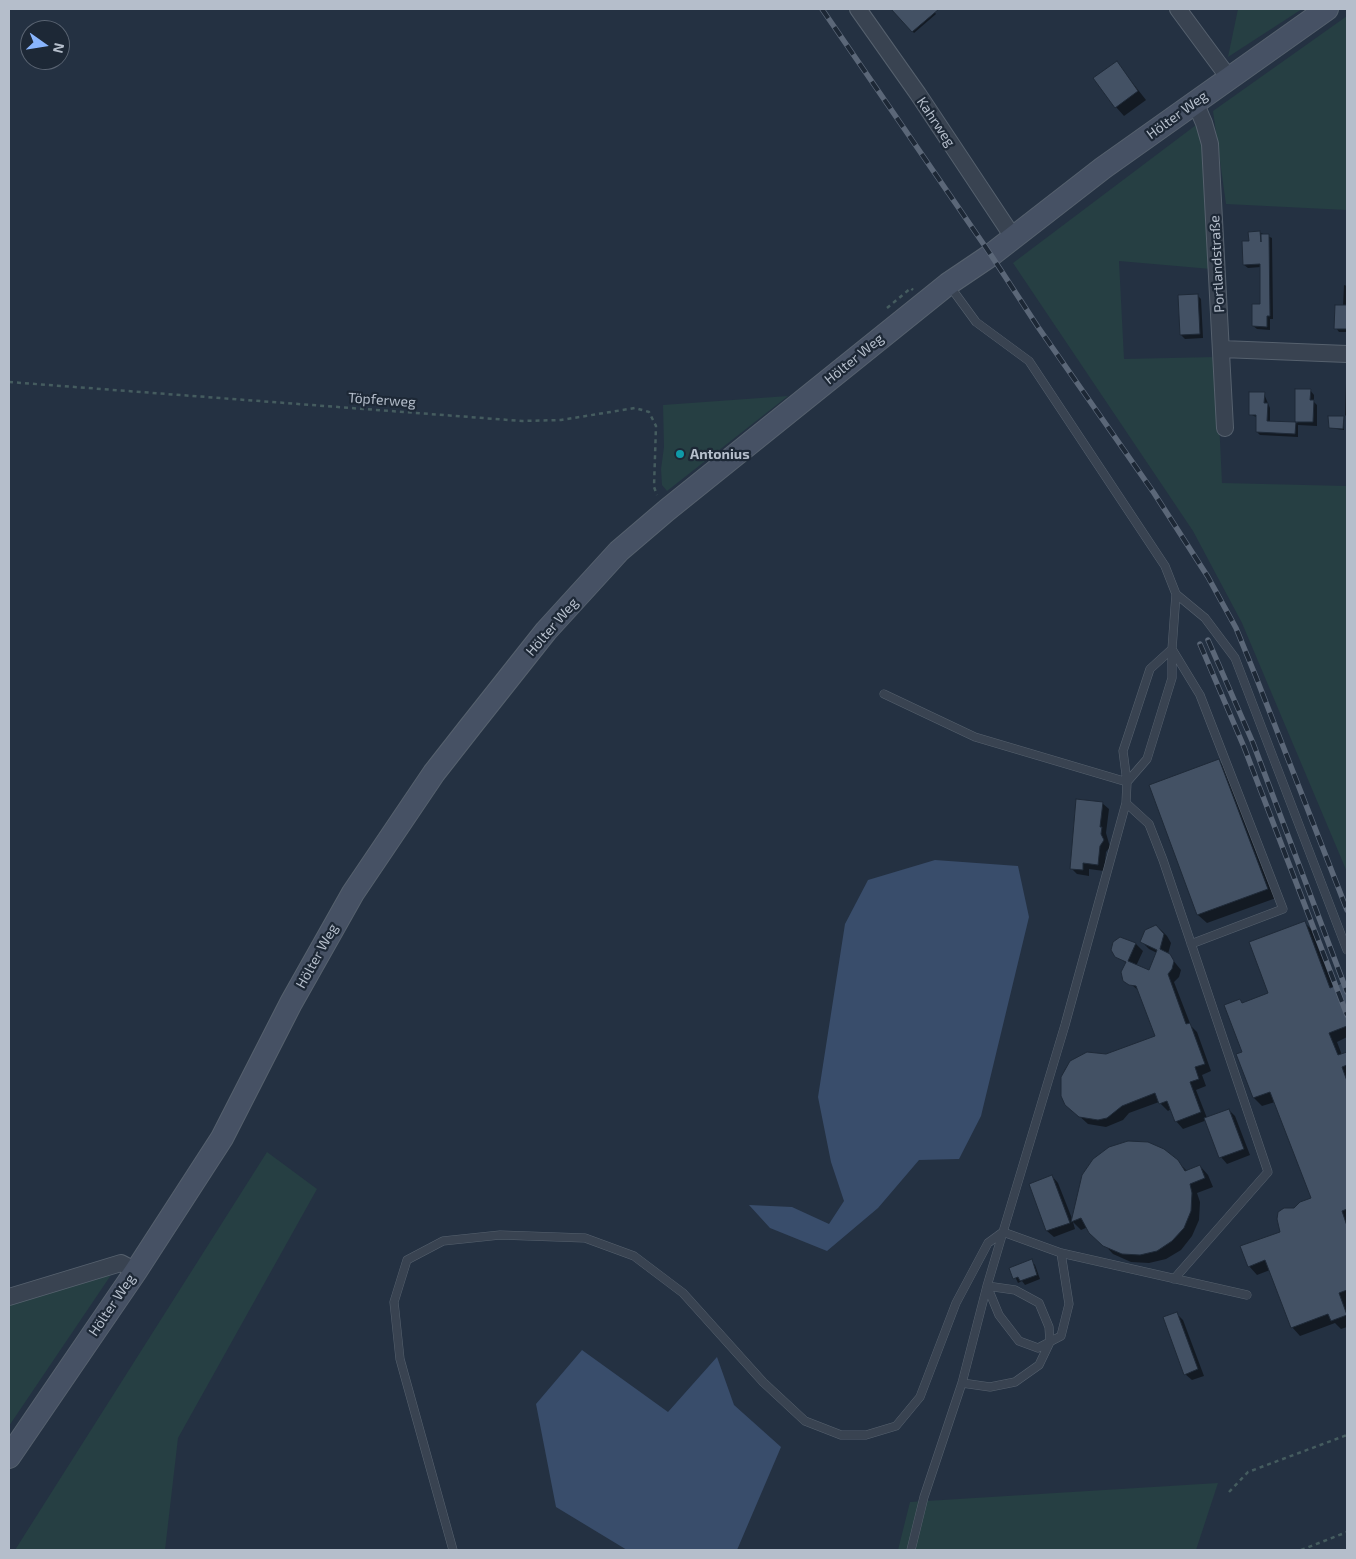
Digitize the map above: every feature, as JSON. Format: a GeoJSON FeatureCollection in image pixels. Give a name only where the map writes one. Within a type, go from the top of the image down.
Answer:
{"type":"FeatureCollection","features":[{"type":"Feature","properties":{"kind":"main road","name":"Hölter Weg"},"geometry":{"type":"LineString","coordinates":[[9,1457],[136,1271],[222,1138],[291,1003],[353,893],[434,773],[546,631],[619,551],[659,500],[1195,102],[1327,9]]}},
{"type":"Feature","properties":{"kind":"street","name":"Kahrweg"},"geometry":{"type":"LineString","coordinates":[[858,9],[918,94],[1013,237]]}},
{"type":"Feature","properties":{"kind":"street"},"geometry":{"type":"LineString","coordinates":[[1178,9],[1229,78]]}},
{"type":"Feature","properties":{"kind":"street","name":"Portlandstraße"},"geometry":{"type":"LineString","coordinates":[[1195,102],[1210,144],[1225,428]]}},
{"type":"Feature","properties":{"kind":"street"},"geometry":{"type":"LineString","coordinates":[[1222,349],[1347,354]]}},
{"type":"Feature","properties":{"kind":"street"},"geometry":{"type":"LineString","coordinates":[[9,1297],[121,1263],[136,1271]]}},
{"type":"Feature","properties":{"kind":"lane"},"geometry":{"type":"LineString","coordinates":[[948,284],[976,322],[1029,361],[1165,566],[1176,594],[1172,678],[1147,758],[1127,782]]}},
{"type":"Feature","properties":{"kind":"lane"},"geometry":{"type":"LineString","coordinates":[[1176,594],[1205,618],[1235,658],[1347,950]]}},
{"type":"Feature","properties":{"kind":"lane"},"geometry":{"type":"LineString","coordinates":[[911,1550],[924,1497],[962,1383],[986,1286],[1065,1025],[1126,803],[1127,782],[1123,751],[1150,669],[1172,649]]}},
{"type":"Feature","properties":{"kind":"lane"},"geometry":{"type":"LineString","coordinates":[[1172,649],[1200,695],[1284,909],[1191,944]]}},
{"type":"Feature","properties":{"kind":"lane"},"geometry":{"type":"LineString","coordinates":[[884,694],[975,737],[1127,782]]}},
{"type":"Feature","properties":{"kind":"lane"},"geometry":{"type":"LineString","coordinates":[[1126,803],[1149,824],[1268,1172],[1174,1279]]}},
{"type":"Feature","properties":{"kind":"lane"},"geometry":{"type":"LineString","coordinates":[[1003,1232],[1062,1253],[1247,1295]]}},
{"type":"Feature","properties":{"kind":"lane"},"geometry":{"type":"LineString","coordinates":[[453,1550],[400,1359],[394,1302],[407,1260],[443,1241],[500,1235],[585,1238],[634,1256],[683,1293],[763,1382],[805,1421],[841,1435],[866,1435],[896,1426],[920,1398],[956,1303],[988,1243],[1003,1232]]}},
{"type":"Feature","properties":{"kind":"lane"},"geometry":{"type":"LineString","coordinates":[[986,1286],[999,1315],[1019,1340],[1038,1348],[1061,1336],[1069,1304],[1062,1253]]}},
{"type":"Feature","properties":{"kind":"lane"},"geometry":{"type":"LineString","coordinates":[[962,1383],[990,1387],[1015,1382],[1039,1364],[1050,1342],[1049,1327],[1039,1303],[1014,1290],[986,1286]]}},
{"type":"Feature","properties":{"kind":"path"},"geometry":{"type":"LineString","coordinates":[[885,310],[911,288],[922,304]]}},
{"type":"Feature","properties":{"kind":"path","name":"Töpferweg"},"geometry":{"type":"LineString","coordinates":[[9,382],[522,421],[562,420],[635,408],[649,412],[656,426],[654,487],[659,500]]}},
{"type":"Feature","properties":{"kind":"path"},"geometry":{"type":"LineString","coordinates":[[1229,1492],[1248,1472],[1347,1435]]}},
{"type":"Feature","properties":{"kind":"path"},"geometry":{"type":"LineString","coordinates":[[1301,1550],[1347,1532]]}},
{"type":"Feature","properties":{"kind":"green space"},"geometry":{"type":"Polygon","coordinates":[[[1238,9],[1302,9],[1228,57],[1238,9]]]}},
{"type":"Feature","properties":{"kind":"green space"},"geometry":{"type":"Polygon","coordinates":[[[1347,16],[1347,210],[1226,204],[1213,111],[1347,16]]]}},
{"type":"Feature","properties":{"kind":"green space"},"geometry":{"type":"Polygon","coordinates":[[[1196,125],[1205,148],[1211,269],[1119,261],[1124,359],[1216,357],[1222,483],[1347,486],[1347,872],[1242,623],[1193,531],[1013,263],[1196,125]]]}},
{"type":"Feature","properties":{"kind":"green space"},"geometry":{"type":"Polygon","coordinates":[[[788,396],[667,491],[662,485],[661,469],[664,447],[663,405],[788,396]]]}},
{"type":"Feature","properties":{"kind":"green space"},"geometry":{"type":"Polygon","coordinates":[[[267,1152],[317,1189],[178,1438],[165,1550],[15,1550],[267,1152]]]}},
{"type":"Feature","properties":{"kind":"green space"},"geometry":{"type":"Polygon","coordinates":[[[111,1275],[9,1426],[9,1304],[111,1275]]]}},
{"type":"Feature","properties":{"kind":"green space"},"geometry":{"type":"Polygon","coordinates":[[[1218,1483],[1196,1550],[898,1550],[910,1502],[1218,1483]]]}},
{"type":"Feature","properties":{"kind":"water"},"geometry":{"type":"Polygon","coordinates":[[[935,860],[1018,866],[1029,917],[981,1116],[959,1159],[919,1160],[878,1208],[827,1251],[770,1228],[749,1205],[792,1207],[829,1224],[844,1201],[831,1162],[818,1097],[845,924],[868,880],[935,860]]]}},
{"type":"Feature","properties":{"kind":"water"},"geometry":{"type":"Polygon","coordinates":[[[582,1350],[668,1412],[717,1357],[734,1405],[781,1447],[737,1550],[627,1550],[556,1507],[536,1404],[582,1350]]]}},
{"type":"Feature","properties":{"kind":"building"},"geometry":{"type":"Polygon","coordinates":[[[891,9],[939,9],[912,32],[891,9]]]}},
{"type":"Feature","properties":{"kind":"building"},"geometry":{"type":"Polygon","coordinates":[[[1117,61],[1138,91],[1115,108],[1093,78],[1117,61]]]}},
{"type":"Feature","properties":{"kind":"building"},"geometry":{"type":"Polygon","coordinates":[[[1260,231],[1261,242],[1261,234],[1269,234],[1270,316],[1267,316],[1267,327],[1252,326],[1252,304],[1260,304],[1260,264],[1243,265],[1242,241],[1249,241],[1248,232],[1260,231]]]}},
{"type":"Feature","properties":{"kind":"building"},"geometry":{"type":"Polygon","coordinates":[[[1198,294],[1200,334],[1180,335],[1178,295],[1198,294]]]}},
{"type":"Feature","properties":{"kind":"building"},"geometry":{"type":"Polygon","coordinates":[[[1335,305],[1347,305],[1347,329],[1334,329],[1335,305]]]}},
{"type":"Feature","properties":{"kind":"building"},"geometry":{"type":"Polygon","coordinates":[[[1295,389],[1311,389],[1310,400],[1314,400],[1313,422],[1295,422],[1295,389]]]}},
{"type":"Feature","properties":{"kind":"building"},"geometry":{"type":"Polygon","coordinates":[[[1249,392],[1265,392],[1264,403],[1268,403],[1267,421],[1296,422],[1295,434],[1256,432],[1256,415],[1249,415],[1249,392]]]}},
{"type":"Feature","properties":{"kind":"building"},"geometry":{"type":"Polygon","coordinates":[[[1328,416],[1344,416],[1343,429],[1329,428],[1328,416]]]}},
{"type":"Feature","properties":{"kind":"building"},"geometry":{"type":"Polygon","coordinates":[[[1219,759],[1268,889],[1197,915],[1149,785],[1219,759]]]}},
{"type":"Feature","properties":{"kind":"building"},"geometry":{"type":"Polygon","coordinates":[[[1076,799],[1103,802],[1100,827],[1102,827],[1101,834],[1104,840],[1100,846],[1098,865],[1083,863],[1083,870],[1070,869],[1076,799]]]}},
{"type":"Feature","properties":{"kind":"building"},"geometry":{"type":"Polygon","coordinates":[[[1305,921],[1330,988],[1347,981],[1347,1026],[1329,1033],[1338,1055],[1347,1052],[1347,1065],[1342,1067],[1347,1081],[1347,1209],[1342,1211],[1347,1226],[1347,1290],[1339,1293],[1347,1315],[1331,1321],[1328,1314],[1291,1328],[1265,1260],[1248,1267],[1240,1246],[1280,1232],[1277,1219],[1278,1212],[1284,1208],[1294,1208],[1300,1202],[1311,1198],[1270,1092],[1253,1098],[1236,1054],[1242,1052],[1224,1005],[1240,999],[1242,1003],[1268,993],[1249,942],[1305,921]]]}},
{"type":"Feature","properties":{"kind":"building"},"geometry":{"type":"Polygon","coordinates":[[[1156,925],[1164,934],[1160,949],[1170,954],[1174,961],[1172,969],[1168,974],[1186,1024],[1190,1023],[1205,1064],[1195,1067],[1199,1079],[1190,1082],[1201,1112],[1175,1122],[1167,1101],[1159,1104],[1155,1093],[1122,1106],[1107,1118],[1098,1120],[1079,1117],[1065,1105],[1061,1096],[1061,1077],[1070,1061],[1087,1052],[1106,1054],[1155,1036],[1136,986],[1129,985],[1123,981],[1121,972],[1126,962],[1115,957],[1111,950],[1113,942],[1120,937],[1136,943],[1128,961],[1149,970],[1157,950],[1140,942],[1145,930],[1156,925]]]}},
{"type":"Feature","properties":{"kind":"building"},"geometry":{"type":"Polygon","coordinates":[[[1229,1109],[1244,1149],[1219,1158],[1204,1118],[1229,1109]]]}},
{"type":"Feature","properties":{"kind":"building"},"geometry":{"type":"Polygon","coordinates":[[[1128,1141],[1148,1142],[1164,1149],[1178,1160],[1185,1171],[1200,1165],[1205,1178],[1190,1184],[1192,1193],[1191,1211],[1184,1228],[1172,1241],[1157,1251],[1140,1255],[1122,1254],[1103,1246],[1089,1233],[1081,1218],[1071,1222],[1082,1175],[1093,1159],[1109,1147],[1128,1141]]]}},
{"type":"Feature","properties":{"kind":"building"},"geometry":{"type":"Polygon","coordinates":[[[1052,1175],[1070,1223],[1046,1231],[1029,1184],[1052,1175]]]}},
{"type":"Feature","properties":{"kind":"building"},"geometry":{"type":"Polygon","coordinates":[[[1032,1259],[1037,1275],[1020,1281],[1018,1277],[1013,1279],[1009,1268],[1032,1259]]]}},
{"type":"Feature","properties":{"kind":"building"},"geometry":{"type":"Polygon","coordinates":[[[1177,1312],[1198,1369],[1184,1375],[1163,1317],[1177,1312]]]}},
{"type":"Feature","properties":{"kind":"railway"},"geometry":{"type":"LineString","coordinates":[[822,9],[991,255],[1038,327],[1154,493],[1208,577],[1236,628],[1347,910]]}},
{"type":"Feature","properties":{"kind":"railway"},"geometry":{"type":"LineString","coordinates":[[1208,640],[1253,743],[1347,992]]}},
{"type":"Feature","properties":{"kind":"railway"},"geometry":{"type":"LineString","coordinates":[[1200,644],[1244,747],[1347,1015]]}},
{"type":"Feature","properties":{"kind":"place","name":"Antonius"},"geometry":{"type":"Point","coordinates":[680,454]}}]}
